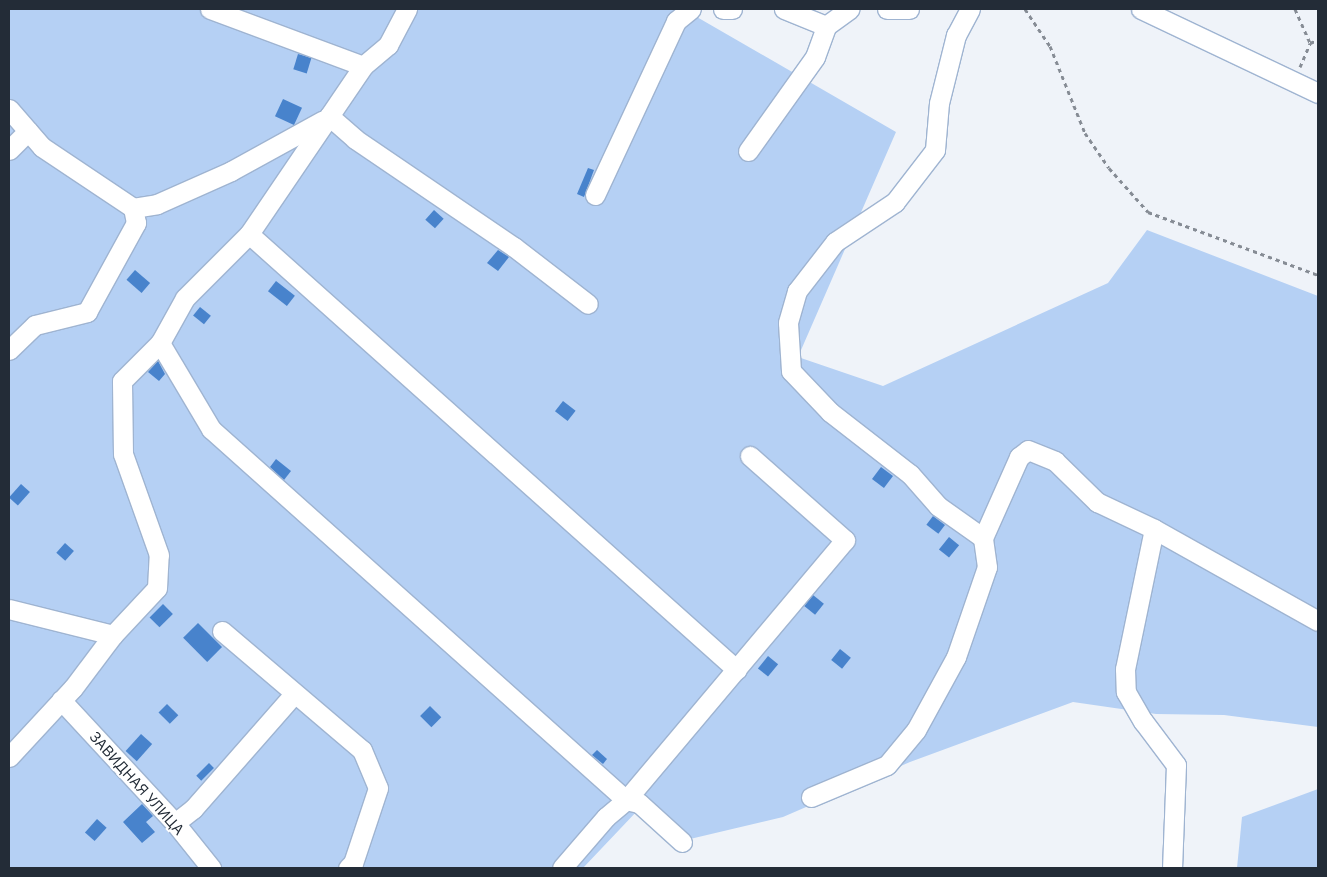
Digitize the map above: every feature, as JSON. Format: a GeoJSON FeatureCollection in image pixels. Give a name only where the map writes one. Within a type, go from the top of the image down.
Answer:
{"type":"FeatureCollection","features":[{"type":"Feature","properties":{"kind":"street"},"geometry":{"type":"LineString","coordinates":[[210,9],[363,66]]}},
{"type":"Feature","properties":{"kind":"street"},"geometry":{"type":"LineString","coordinates":[[9,756],[61,700],[113,635],[157,588],[159,555],[123,454],[122,380],[160,343],[185,298],[250,234],[363,66],[388,45],[407,9]]}},
{"type":"Feature","properties":{"kind":"street"},"geometry":{"type":"LineString","coordinates":[[595,195],[676,21],[691,9]]}},
{"type":"Feature","properties":{"kind":"street"},"geometry":{"type":"LineString","coordinates":[[723,9],[732,9]]}},
{"type":"Feature","properties":{"kind":"street"},"geometry":{"type":"LineString","coordinates":[[784,9],[826,26]]}},
{"type":"Feature","properties":{"kind":"street"},"geometry":{"type":"LineString","coordinates":[[748,152],[815,57],[826,26],[848,9]]}},
{"type":"Feature","properties":{"kind":"street"},"geometry":{"type":"LineString","coordinates":[[888,9],[909,9]]}},
{"type":"Feature","properties":{"kind":"street"},"geometry":{"type":"LineString","coordinates":[[970,9],[956,35],[940,103],[935,150],[895,202],[835,242],[797,291],[788,323],[791,370],[830,412],[910,474],[938,506],[983,538]]}},
{"type":"Feature","properties":{"kind":"street"},"geometry":{"type":"LineString","coordinates":[[1141,9],[1318,93]]}},
{"type":"Feature","properties":{"kind":"street"},"geometry":{"type":"LineString","coordinates":[[9,109],[42,147],[132,208],[136,222],[87,312],[35,325],[9,350]]}},
{"type":"Feature","properties":{"kind":"street"},"geometry":{"type":"LineString","coordinates":[[132,208],[157,204],[231,172],[329,116]]}},
{"type":"Feature","properties":{"kind":"street"},"geometry":{"type":"LineString","coordinates":[[329,116],[355,139],[514,247],[588,304]]}},
{"type":"Feature","properties":{"kind":"street"},"geometry":{"type":"LineString","coordinates":[[9,150],[28,131]]}},
{"type":"Feature","properties":{"kind":"street"},"geometry":{"type":"LineString","coordinates":[[250,234],[736,670]]}},
{"type":"Feature","properties":{"kind":"street"},"geometry":{"type":"LineString","coordinates":[[160,343],[211,429],[626,800],[639,803],[682,842]]}},
{"type":"Feature","properties":{"kind":"street"},"geometry":{"type":"LineString","coordinates":[[811,797],[887,765],[916,730],[956,657],[987,566],[983,538],[1018,458],[1028,450],[1055,461],[1097,502],[1154,528],[1318,621]]}},
{"type":"Feature","properties":{"kind":"street"},"geometry":{"type":"LineString","coordinates":[[562,868],[606,817],[626,800],[846,540],[750,456]]}},
{"type":"Feature","properties":{"kind":"street"},"geometry":{"type":"LineString","coordinates":[[1154,528],[1132,625],[1125,676],[1130,699],[1176,765],[1172,868]]}},
{"type":"Feature","properties":{"kind":"street"},"geometry":{"type":"LineString","coordinates":[[9,609],[113,635]]}},
{"type":"Feature","properties":{"kind":"street"},"geometry":{"type":"LineString","coordinates":[[222,631],[293,695],[362,750],[378,788],[348,868]]}},
{"type":"Feature","properties":{"kind":"street"},"geometry":{"type":"LineString","coordinates":[[175,823],[193,810],[293,695]]}},
{"type":"Feature","properties":{"kind":"street","name":"ЗАВИДНАЯ УЛИЦА"},"geometry":{"type":"LineString","coordinates":[[61,700],[175,823],[211,868]]}},
{"type":"Feature","properties":{"kind":"path"},"geometry":{"type":"LineString","coordinates":[[1025,9],[1050,46],[1085,133],[1109,168],[1148,212],[1318,275]]}},
{"type":"Feature","properties":{"kind":"path"},"geometry":{"type":"LineString","coordinates":[[1295,9],[1310,43]]}},
{"type":"Feature","properties":{"kind":"path"},"geometry":{"type":"LineString","coordinates":[[1294,81],[1310,43],[1318,40]]}},
{"type":"Feature","properties":{"kind":"shaded area"},"geometry":{"type":"Polygon","coordinates":[[[9,9],[683,9],[896,132],[798,357],[883,386],[1108,283],[1147,230],[1318,296],[1318,727],[1224,715],[1156,714],[1073,702],[910,762],[783,817],[690,839],[638,810],[583,868],[9,868],[9,9]]]}},
{"type":"Feature","properties":{"kind":"shaded area"},"geometry":{"type":"Polygon","coordinates":[[[1318,789],[1318,868],[1237,868],[1242,817],[1318,789]]]}},
{"type":"Feature","properties":{"kind":"building"},"geometry":{"type":"Polygon","coordinates":[[[298,54],[311,58],[307,73],[293,69],[298,54]]]}},
{"type":"Feature","properties":{"kind":"building"},"geometry":{"type":"Polygon","coordinates":[[[283,99],[302,108],[294,125],[275,116],[283,99]]]}},
{"type":"Feature","properties":{"kind":"building"},"geometry":{"type":"Polygon","coordinates":[[[588,168],[594,170],[584,197],[577,194],[588,168]]]}},
{"type":"Feature","properties":{"kind":"building"},"geometry":{"type":"Polygon","coordinates":[[[434,210],[444,219],[435,228],[425,220],[434,210]]]}},
{"type":"Feature","properties":{"kind":"building"},"geometry":{"type":"Polygon","coordinates":[[[498,250],[509,257],[498,271],[487,263],[498,250]]]}},
{"type":"Feature","properties":{"kind":"building"},"geometry":{"type":"Polygon","coordinates":[[[135,270],[150,283],[142,293],[126,280],[135,270]]]}},
{"type":"Feature","properties":{"kind":"building"},"geometry":{"type":"Polygon","coordinates":[[[276,281],[295,296],[287,306],[268,291],[276,281]]]}},
{"type":"Feature","properties":{"kind":"building"},"geometry":{"type":"Polygon","coordinates":[[[200,307],[211,316],[204,324],[193,316],[200,307]]]}},
{"type":"Feature","properties":{"kind":"building"},"geometry":{"type":"Polygon","coordinates":[[[158,361],[165,374],[159,381],[148,372],[158,361]]]}},
{"type":"Feature","properties":{"kind":"building"},"geometry":{"type":"Polygon","coordinates":[[[563,401],[576,411],[568,421],[555,411],[563,401]]]}},
{"type":"Feature","properties":{"kind":"building"},"geometry":{"type":"Polygon","coordinates":[[[276,459],[291,471],[284,480],[270,467],[276,459]]]}},
{"type":"Feature","properties":{"kind":"building"},"geometry":{"type":"Polygon","coordinates":[[[881,467],[893,476],[884,488],[872,479],[881,467]]]}},
{"type":"Feature","properties":{"kind":"building"},"geometry":{"type":"Polygon","coordinates":[[[21,484],[30,492],[18,505],[9,497],[21,484]]]}},
{"type":"Feature","properties":{"kind":"building"},"geometry":{"type":"Polygon","coordinates":[[[933,516],[945,525],[938,534],[926,525],[933,516]]]}},
{"type":"Feature","properties":{"kind":"building"},"geometry":{"type":"Polygon","coordinates":[[[949,537],[959,545],[949,558],[939,549],[949,537]]]}},
{"type":"Feature","properties":{"kind":"building"},"geometry":{"type":"Polygon","coordinates":[[[65,543],[74,551],[65,561],[56,553],[65,543]]]}},
{"type":"Feature","properties":{"kind":"building"},"geometry":{"type":"Polygon","coordinates":[[[813,595],[824,604],[815,615],[804,606],[813,595]]]}},
{"type":"Feature","properties":{"kind":"building"},"geometry":{"type":"Polygon","coordinates":[[[163,604],[173,614],[159,627],[150,617],[163,604]]]}},
{"type":"Feature","properties":{"kind":"building"},"geometry":{"type":"Polygon","coordinates":[[[198,623],[222,647],[207,662],[183,638],[198,623]]]}},
{"type":"Feature","properties":{"kind":"building"},"geometry":{"type":"Polygon","coordinates":[[[840,649],[851,658],[842,669],[831,660],[840,649]]]}},
{"type":"Feature","properties":{"kind":"building"},"geometry":{"type":"Polygon","coordinates":[[[768,656],[778,664],[768,677],[758,668],[768,656]]]}},
{"type":"Feature","properties":{"kind":"building"},"geometry":{"type":"Polygon","coordinates":[[[167,704],[178,715],[170,724],[159,712],[167,704]]]}},
{"type":"Feature","properties":{"kind":"building"},"geometry":{"type":"Polygon","coordinates":[[[430,706],[441,717],[431,727],[420,716],[430,706]]]}},
{"type":"Feature","properties":{"kind":"building"},"geometry":{"type":"Polygon","coordinates":[[[141,734],[152,744],[137,761],[126,751],[141,734]]]}},
{"type":"Feature","properties":{"kind":"building"},"geometry":{"type":"Polygon","coordinates":[[[597,750],[607,759],[603,764],[592,755],[597,750]]]}},
{"type":"Feature","properties":{"kind":"building"},"geometry":{"type":"Polygon","coordinates":[[[209,763],[214,768],[201,781],[196,776],[209,763]]]}},
{"type":"Feature","properties":{"kind":"building"},"geometry":{"type":"Polygon","coordinates":[[[142,804],[153,816],[146,822],[155,832],[142,843],[123,822],[142,804]]]}},
{"type":"Feature","properties":{"kind":"building"},"geometry":{"type":"Polygon","coordinates":[[[97,819],[107,828],[95,841],[85,832],[97,819]]]}}]}
